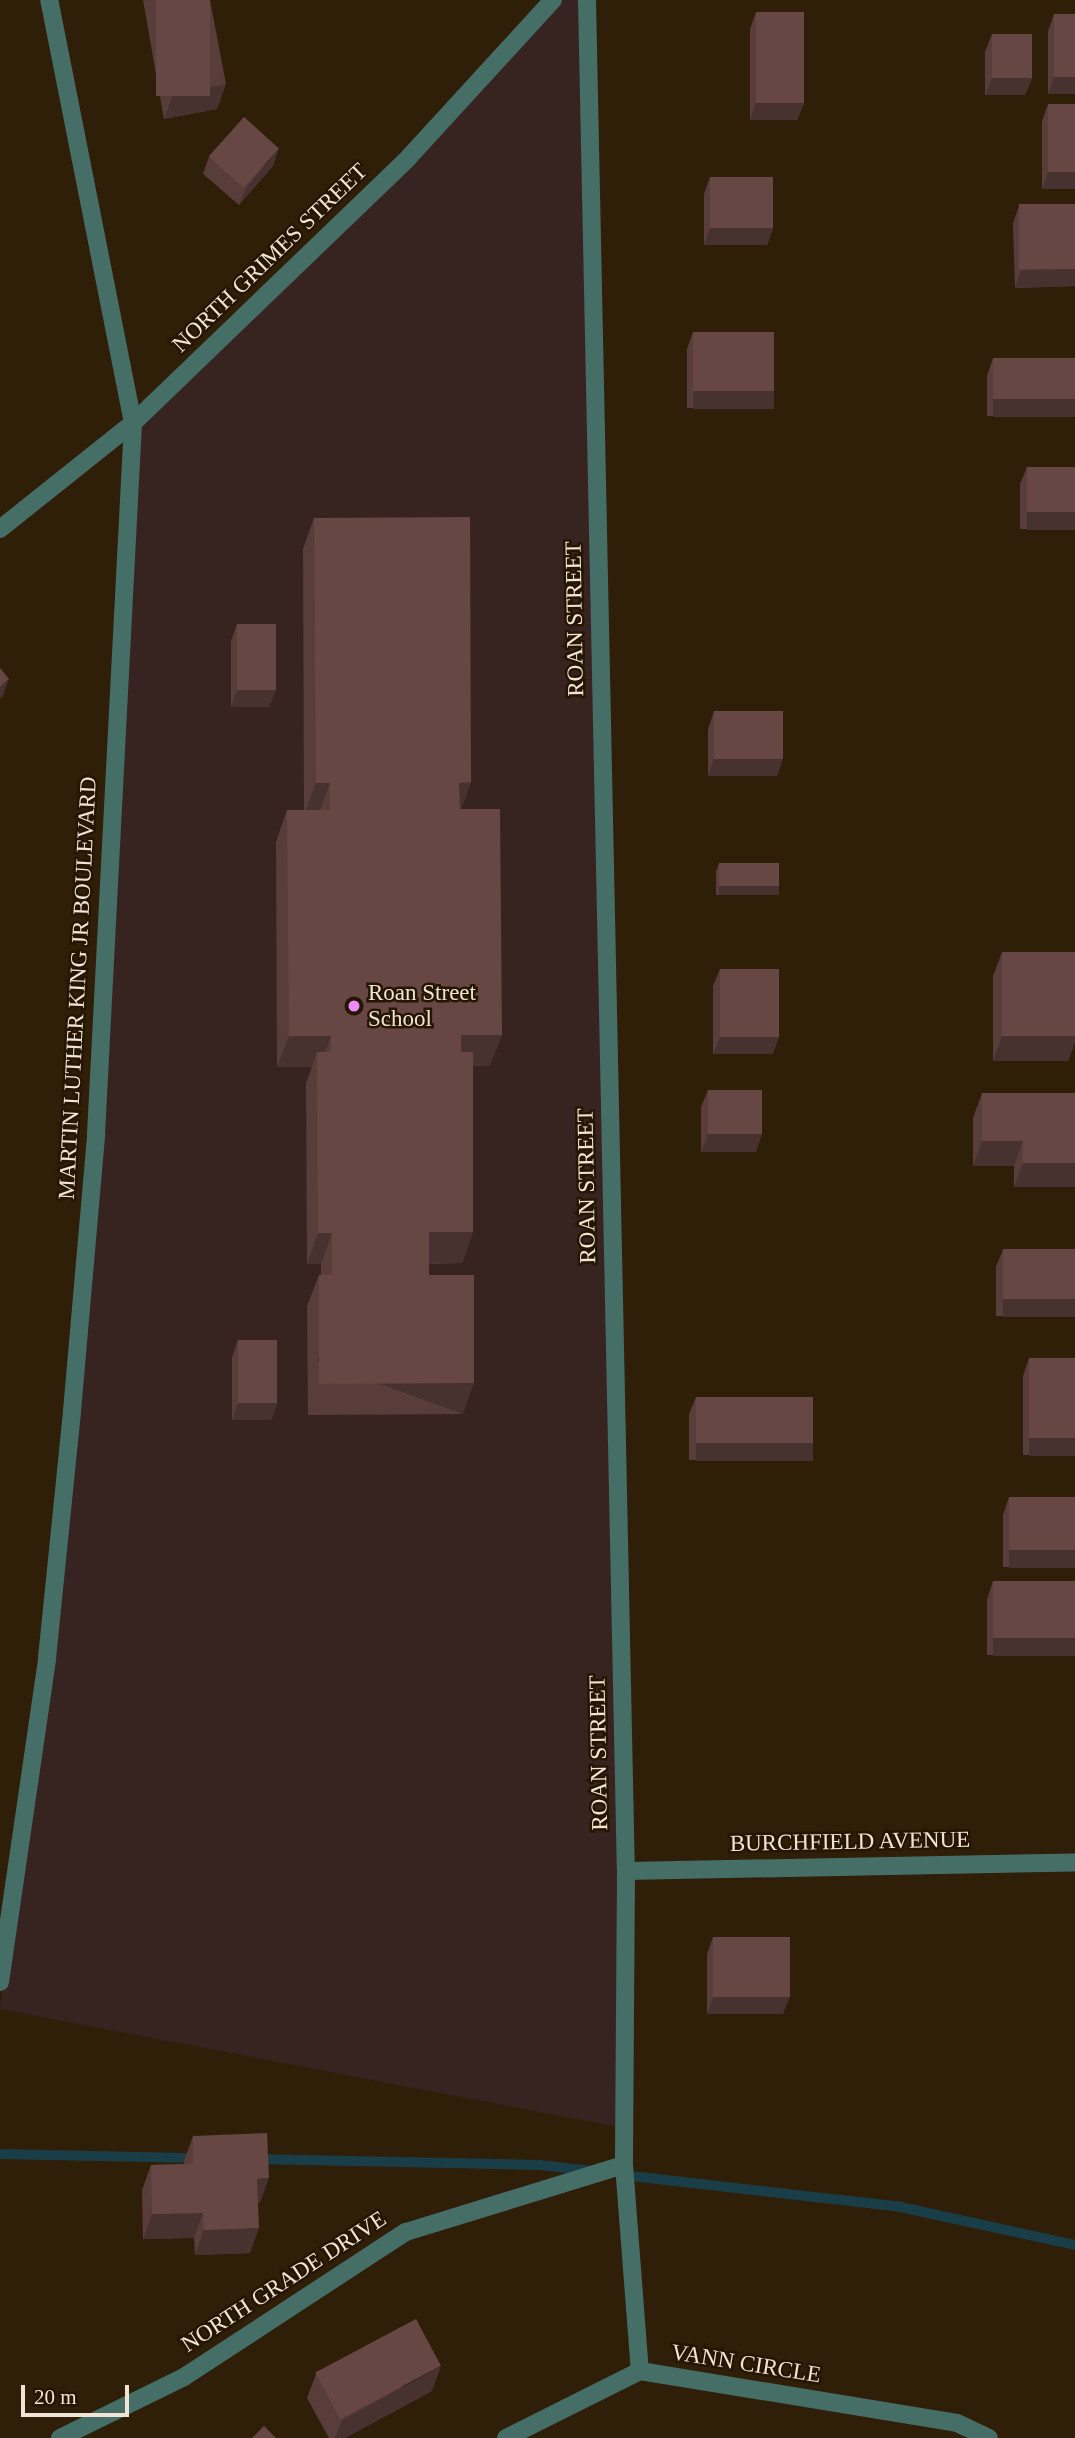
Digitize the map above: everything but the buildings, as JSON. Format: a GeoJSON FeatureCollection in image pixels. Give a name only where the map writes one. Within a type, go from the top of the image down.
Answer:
{"type":"FeatureCollection","features":[{"type":"Feature","properties":{"kind":"street","name":"MARTIN LUTHER KING JR BOULEVARD"},"geometry":{"type":"LineString","coordinates":[[0,1982],[47,1658],[96,1134],[132,424],[49,0]]}},
{"type":"Feature","properties":{"kind":"street","name":"NORTH GRIMES STREET"},"geometry":{"type":"LineString","coordinates":[[0,529],[132,424],[409,157],[553,0]]}},
{"type":"Feature","properties":{"kind":"street","name":"ROAN STREET"},"geometry":{"type":"LineString","coordinates":[[587,0],[626,1871],[624,2165],[640,2371]]}},
{"type":"Feature","properties":{"kind":"street","name":"BURCHFIELD AVENUE"},"geometry":{"type":"LineString","coordinates":[[626,1871],[1075,1862]]}},
{"type":"Feature","properties":{"kind":"street","name":"NORTH GRADE DRIVE"},"geometry":{"type":"LineString","coordinates":[[60,2438],[184,2377],[406,2232],[624,2165]]}},
{"type":"Feature","properties":{"kind":"street","name":"VANN CIRCLE"},"geometry":{"type":"LineString","coordinates":[[506,2438],[640,2371],[957,2423],[989,2438]]}},
{"type":"Feature","properties":{"kind":"shaded area","name":"Roan Street School"},"geometry":{"type":"Polygon","coordinates":[[[551,0],[587,0],[624,2128],[0,2009],[72,1411],[133,423],[551,0]]]}},
{"type":"Feature","properties":{"kind":"waterway"},"geometry":{"type":"LineString","coordinates":[[0,2154],[197,2158]]}},
{"type":"Feature","properties":{"kind":"waterway"},"geometry":{"type":"LineString","coordinates":[[255,2159],[540,2165],[592,2171]]}},
{"type":"Feature","properties":{"kind":"waterway"},"geometry":{"type":"LineString","coordinates":[[622,2175],[896,2206],[1075,2245]]}},
{"type":"Feature","properties":{"kind":"place","name":"Roan Street School"},"geometry":{"type":"Point","coordinates":[354,1006]}}]}
